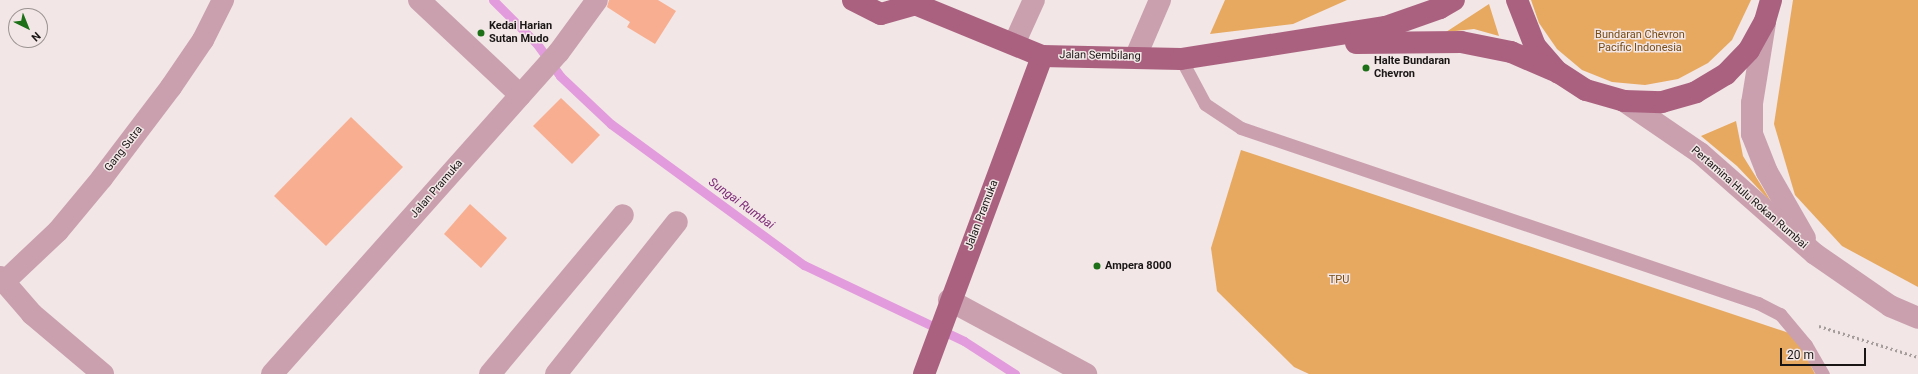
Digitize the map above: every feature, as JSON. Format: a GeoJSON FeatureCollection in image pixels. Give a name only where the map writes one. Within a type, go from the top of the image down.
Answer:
{"type":"FeatureCollection","features":[{"type":"Feature","properties":{"kind":"main road","name":"Jalan Sembilang"},"geometry":{"type":"LineString","coordinates":[[853,0],[884,7],[914,2],[1042,56],[1136,56],[1181,59],[1294,43],[1386,27],[1454,0]]}},
{"type":"Feature","properties":{"kind":"main road"},"geometry":{"type":"LineString","coordinates":[[1517,0],[1535,46],[1558,72],[1586,90],[1624,102],[1662,102],[1696,92],[1726,74],[1749,50],[1765,21],[1771,0]]}},
{"type":"Feature","properties":{"kind":"main road","name":"Jalan Sembilang"},"geometry":{"type":"LineString","coordinates":[[1294,43],[1461,42],[1511,52],[1558,72]]}},
{"type":"Feature","properties":{"kind":"main road","name":"Jalan Pramuka"},"geometry":{"type":"LineString","coordinates":[[927,366],[949,300],[1042,56]]}},
{"type":"Feature","properties":{"kind":"street","name":"Gang Sutra"},"geometry":{"type":"LineString","coordinates":[[2,280],[58,231],[102,178],[171,88],[203,40],[223,0]]}},
{"type":"Feature","properties":{"kind":"street"},"geometry":{"type":"LineString","coordinates":[[419,0],[520,95]]}},
{"type":"Feature","properties":{"kind":"street","name":"Jalan Pramuka"},"geometry":{"type":"LineString","coordinates":[[272,374],[559,52],[597,0]]}},
{"type":"Feature","properties":{"kind":"street"},"geometry":{"type":"LineString","coordinates":[[1014,44],[1034,0]]}},
{"type":"Feature","properties":{"kind":"street"},"geometry":{"type":"LineString","coordinates":[[1136,56],[1160,0]]}},
{"type":"Feature","properties":{"kind":"street","name":"Pertamina Hulu Rokan Rumbai"},"geometry":{"type":"LineString","coordinates":[[1765,21],[1752,103],[1752,134],[1767,172],[1814,254]]}},
{"type":"Feature","properties":{"kind":"street","name":"Pertamina Hulu Rokan Rumbai"},"geometry":{"type":"LineString","coordinates":[[1624,102],[1700,153],[1814,254],[1890,306],[1918,318]]}},
{"type":"Feature","properties":{"kind":"street"},"geometry":{"type":"LineString","coordinates":[[490,374],[623,215]]}},
{"type":"Feature","properties":{"kind":"street"},"geometry":{"type":"LineString","coordinates":[[556,374],[677,222]]}},
{"type":"Feature","properties":{"kind":"street"},"geometry":{"type":"LineString","coordinates":[[2,280],[32,314],[103,374]]}},
{"type":"Feature","properties":{"kind":"street"},"geometry":{"type":"LineString","coordinates":[[949,300],[1072,371]]}},
{"type":"Feature","properties":{"kind":"lane"},"geometry":{"type":"LineString","coordinates":[[1181,59],[1205,104],[1241,128],[1758,303],[1780,314],[1806,345],[1823,374]]}},
{"type":"Feature","properties":{"kind":"path"},"geometry":{"type":"LineString","coordinates":[[1780,314],[1918,357]]}},
{"type":"Feature","properties":{"kind":"green space"},"geometry":{"type":"Polygon","coordinates":[[[1225,0],[1347,0],[1293,24],[1210,34],[1225,0]]]}},
{"type":"Feature","properties":{"kind":"green space","name":"Bundaran Chevron Pacific Indonesia"},"geometry":{"type":"Polygon","coordinates":[[[1531,0],[1751,0],[1732,40],[1708,63],[1678,79],[1645,85],[1612,82],[1582,70],[1557,49],[1539,23],[1531,0]]]}},
{"type":"Feature","properties":{"kind":"green space"},"geometry":{"type":"Polygon","coordinates":[[[1793,0],[1918,0],[1918,287],[1842,246],[1795,195],[1774,124],[1793,0]]]}},
{"type":"Feature","properties":{"kind":"green space"},"geometry":{"type":"Polygon","coordinates":[[[1489,4],[1499,36],[1474,29],[1446,32],[1489,4]]]}},
{"type":"Feature","properties":{"kind":"green space"},"geometry":{"type":"Polygon","coordinates":[[[1736,121],[1743,156],[1772,203],[1737,166],[1701,136],[1736,121]]]}},
{"type":"Feature","properties":{"kind":"green space","name":"TPU"},"geometry":{"type":"Polygon","coordinates":[[[1241,150],[1795,335],[1815,374],[1309,374],[1294,367],[1217,291],[1211,248],[1241,150]]]}},
{"type":"Feature","properties":{"kind":"building"},"geometry":{"type":"Polygon","coordinates":[[[609,0],[658,0],[676,11],[655,44],[627,27],[630,22],[607,7],[609,0]]]}},
{"type":"Feature","properties":{"kind":"building"},"geometry":{"type":"Polygon","coordinates":[[[561,98],[600,135],[572,164],[533,126],[561,98]]]}},
{"type":"Feature","properties":{"kind":"building"},"geometry":{"type":"Polygon","coordinates":[[[351,117],[403,167],[326,246],[274,196],[351,117]]]}},
{"type":"Feature","properties":{"kind":"building"},"geometry":{"type":"Polygon","coordinates":[[[470,204],[507,238],[481,268],[444,234],[470,204]]]}},
{"type":"Feature","properties":{"kind":"waterway","name":"Sungai Rumbai"},"geometry":{"type":"LineString","coordinates":[[493,0],[537,44],[560,76],[611,124],[804,265],[964,341],[1015,374]]}},
{"type":"Feature","properties":{"kind":"place","name":"Kedai Harian Sutan Mudo"},"geometry":{"type":"Point","coordinates":[481,33]}},
{"type":"Feature","properties":{"kind":"place","name":"Halte Bundaran Chevron"},"geometry":{"type":"Point","coordinates":[1366,68]}},
{"type":"Feature","properties":{"kind":"place","name":"Ampera 8000"},"geometry":{"type":"Point","coordinates":[1097,266]}}]}
